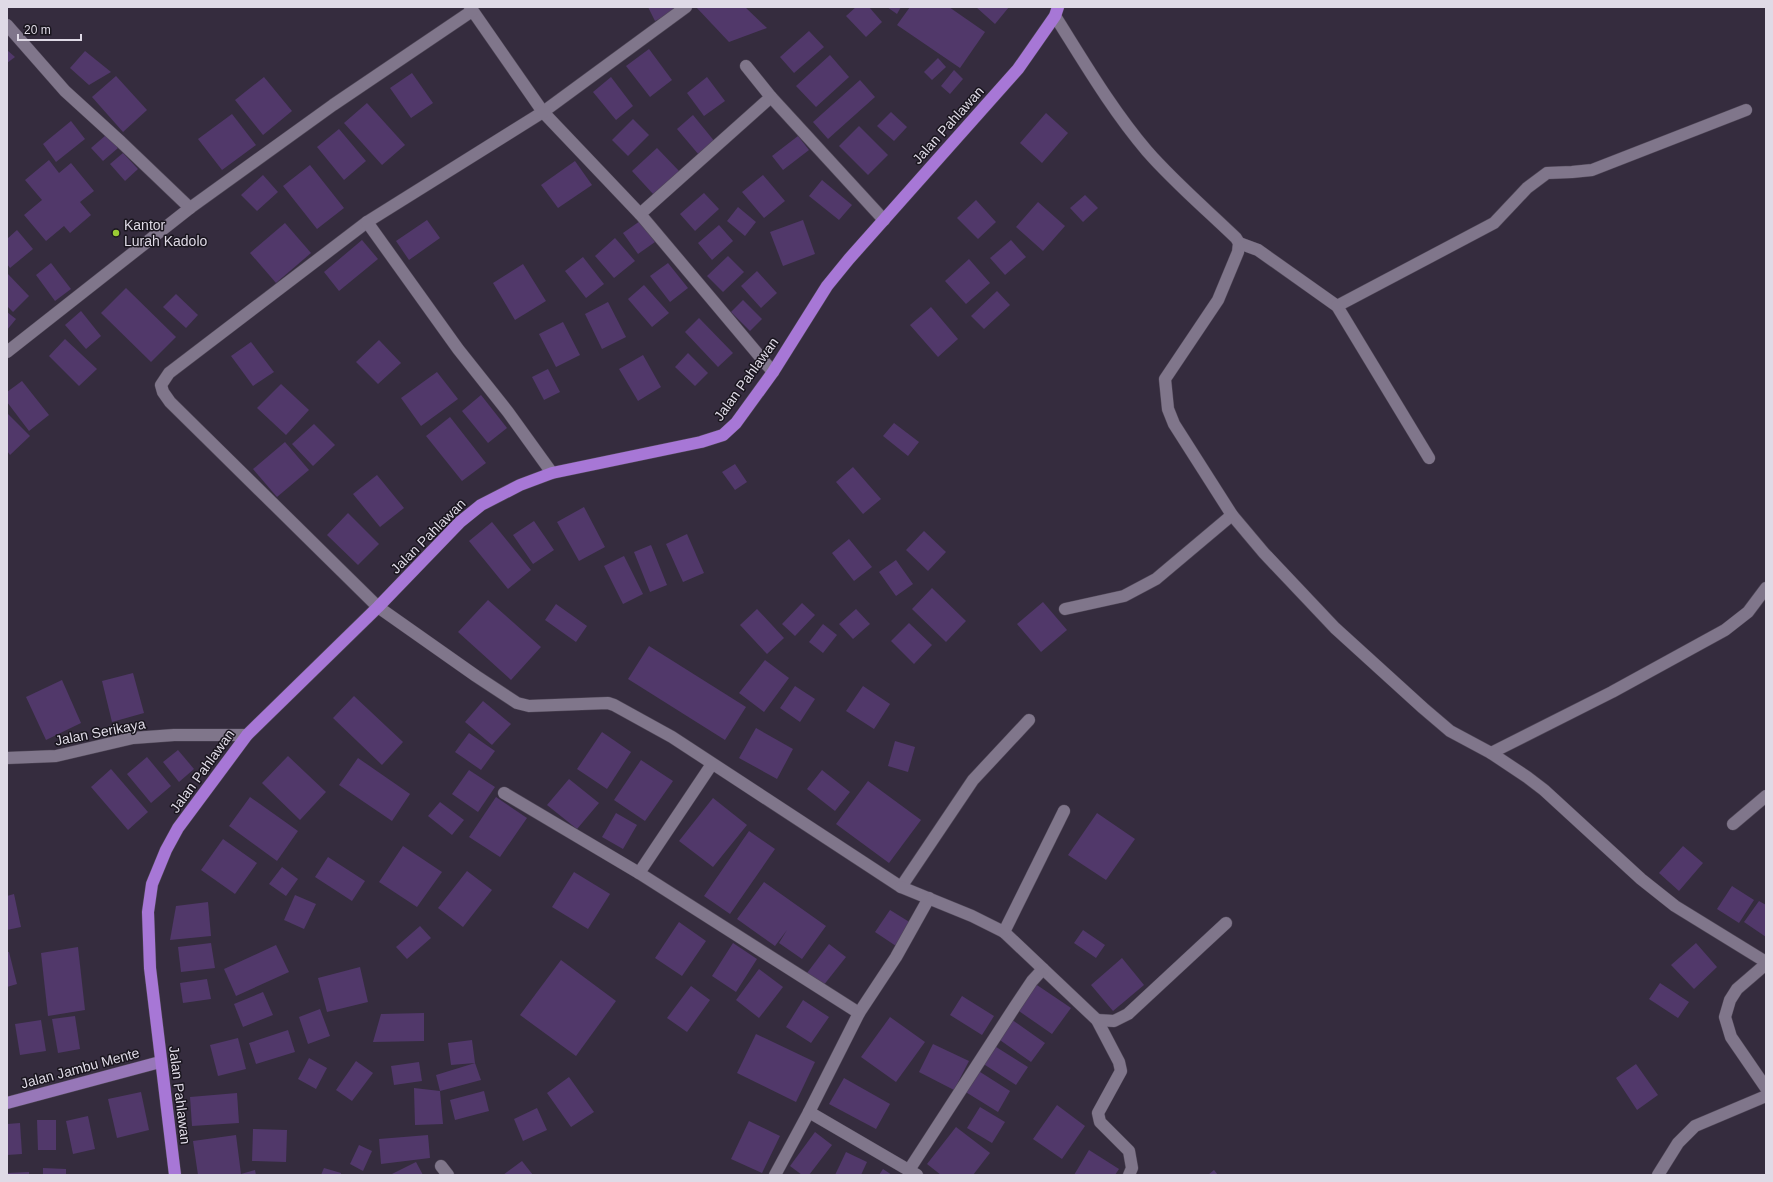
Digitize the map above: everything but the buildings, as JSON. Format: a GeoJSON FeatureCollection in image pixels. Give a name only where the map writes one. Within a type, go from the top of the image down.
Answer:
{"type":"FeatureCollection","features":[{"type":"Feature","properties":{"kind":"highway","name":"Jalan Pahlawan"},"geometry":{"type":"LineString","coordinates":[[175,1175],[160,1062],[150,968],[148,912],[152,884],[166,850],[178,828],[247,734],[378,607],[460,522],[481,504],[520,485],[552,473],[714,439],[723,434],[736,423],[773,372],[827,286],[1018,70],[1057,11]]}},
{"type":"Feature","properties":{"kind":"main road","name":"Jalan Jambu Mente"},"geometry":{"type":"LineString","coordinates":[[7,1103],[160,1062]]}},
{"type":"Feature","properties":{"kind":"street"},"geometry":{"type":"LineString","coordinates":[[686,7],[543,112],[367,222],[169,373],[161,385],[163,392],[170,402],[378,607],[517,703],[529,706],[608,703],[614,705],[672,737],[901,887],[972,916],[1004,932],[1097,1020],[1119,1062],[1121,1072],[1098,1113],[1100,1122],[1129,1151],[1132,1168],[1129,1175]]}},
{"type":"Feature","properties":{"kind":"street"},"geometry":{"type":"LineString","coordinates":[[7,352],[190,208],[333,105],[471,9],[543,112],[640,214],[773,372]]}},
{"type":"Feature","properties":{"kind":"street"},"geometry":{"type":"LineString","coordinates":[[1057,11],[1122,120],[1162,168],[1240,243],[1258,250],[1337,306],[1428,458]]}},
{"type":"Feature","properties":{"kind":"street"},"geometry":{"type":"LineString","coordinates":[[7,25],[65,91],[116,137],[190,208]]}},
{"type":"Feature","properties":{"kind":"street"},"geometry":{"type":"LineString","coordinates":[[746,66],[771,97],[884,220]]}},
{"type":"Feature","properties":{"kind":"street"},"geometry":{"type":"LineString","coordinates":[[640,214],[771,97]]}},
{"type":"Feature","properties":{"kind":"street"},"geometry":{"type":"LineString","coordinates":[[1337,306],[1494,223],[1527,188],[1547,172],[1592,170],[1746,110]]}},
{"type":"Feature","properties":{"kind":"street"},"geometry":{"type":"LineString","coordinates":[[367,222],[458,349],[508,412],[552,473]]}},
{"type":"Feature","properties":{"kind":"street"},"geometry":{"type":"LineString","coordinates":[[1240,243],[1238,252],[1218,300],[1165,379],[1168,409],[1174,424],[1232,515],[1264,553],[1335,628],[1450,731],[1491,753],[1544,790],[1641,879],[1675,906],[1766,963],[1737,989],[1730,1000],[1726,1017],[1730,1037],[1766,1088]]}},
{"type":"Feature","properties":{"kind":"street"},"geometry":{"type":"LineString","coordinates":[[1065,610],[1124,596],[1156,579],[1232,515]]}},
{"type":"Feature","properties":{"kind":"street"},"geometry":{"type":"LineString","coordinates":[[1491,753],[1612,692],[1725,630],[1748,612],[1766,588]]}},
{"type":"Feature","properties":{"kind":"street"},"geometry":{"type":"LineString","coordinates":[[901,887],[973,780],[1029,720]]}},
{"type":"Feature","properties":{"kind":"street","name":"Jalan Serikaya"},"geometry":{"type":"LineString","coordinates":[[7,758],[56,756],[133,738],[174,735],[247,734]]}},
{"type":"Feature","properties":{"kind":"street"},"geometry":{"type":"LineString","coordinates":[[639,873],[712,764]]}},
{"type":"Feature","properties":{"kind":"street"},"geometry":{"type":"LineString","coordinates":[[504,793],[639,873],[859,1013]]}},
{"type":"Feature","properties":{"kind":"street"},"geometry":{"type":"LineString","coordinates":[[1733,824],[1766,796]]}},
{"type":"Feature","properties":{"kind":"street"},"geometry":{"type":"LineString","coordinates":[[1004,932],[1064,811]]}},
{"type":"Feature","properties":{"kind":"street"},"geometry":{"type":"LineString","coordinates":[[775,1175],[859,1013],[896,957],[929,898]]}},
{"type":"Feature","properties":{"kind":"street"},"geometry":{"type":"LineString","coordinates":[[1097,1020],[1114,1021],[1128,1014],[1226,923]]}},
{"type":"Feature","properties":{"kind":"street"},"geometry":{"type":"LineString","coordinates":[[809,1112],[913,1172],[998,1031],[1032,981],[1043,969]]}},
{"type":"Feature","properties":{"kind":"street"},"geometry":{"type":"LineString","coordinates":[[1658,1175],[1678,1143],[1695,1126],[1766,1096]]}},
{"type":"Feature","properties":{"kind":"place","name":"Kantor Lurah Kadolo"},"geometry":{"type":"Point","coordinates":[116,233]}}]}
